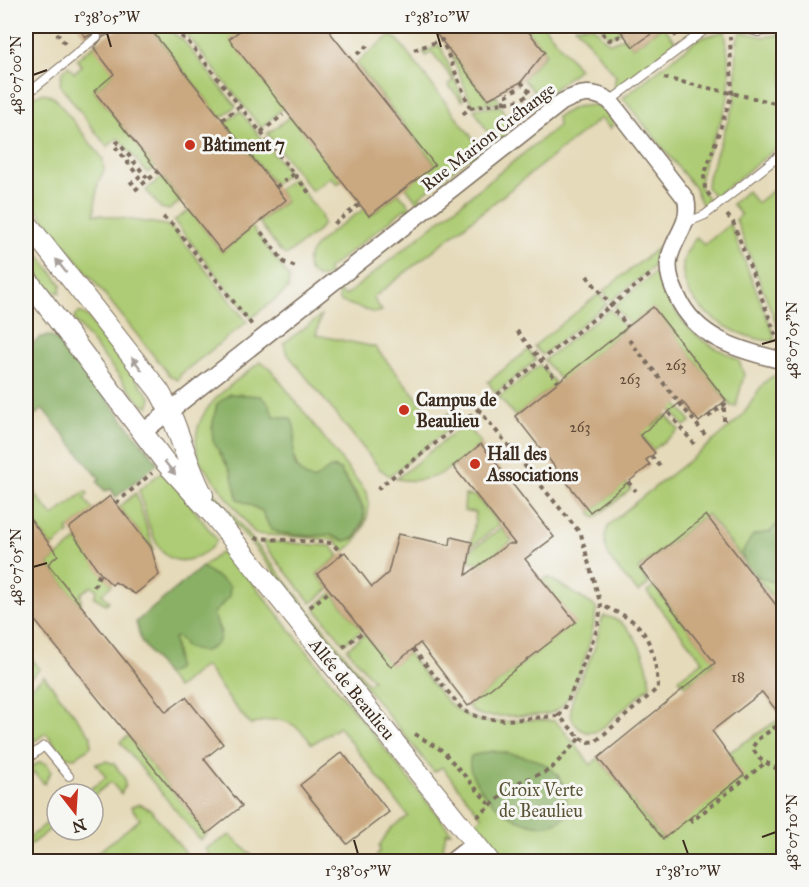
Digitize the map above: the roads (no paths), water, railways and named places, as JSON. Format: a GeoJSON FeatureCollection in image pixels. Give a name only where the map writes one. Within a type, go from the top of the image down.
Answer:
{"type":"FeatureCollection","features":[{"type":"Feature","properties":{"kind":"street","name":"Rue Marion Créhange"},"geometry":{"type":"LineString","coordinates":[[143,432],[562,102],[577,95],[589,93],[610,101]]}},
{"type":"Feature","properties":{"kind":"street"},"geometry":{"type":"LineString","coordinates":[[610,101],[681,190],[688,208],[686,223],[669,261],[672,286],[680,304],[695,325],[732,346],[783,361]]}},
{"type":"Feature","properties":{"kind":"street","name":"Allée de Beaulieu"},"geometry":{"type":"LineString","coordinates":[[26,222],[159,391],[171,411],[194,479],[214,516]]}},
{"type":"Feature","properties":{"kind":"street","name":"Allée de Beaulieu"},"geometry":{"type":"LineString","coordinates":[[26,278],[185,486],[214,516],[490,861]]}},
{"type":"Feature","properties":{"kind":"street"},"geometry":{"type":"LineString","coordinates":[[451,861],[475,843]]}},
{"type":"Feature","properties":{"kind":"lane"},"geometry":{"type":"LineString","coordinates":[[610,101],[710,26]]}},
{"type":"Feature","properties":{"kind":"lane"},"geometry":{"type":"LineString","coordinates":[[736,26],[758,32],[783,28]]}},
{"type":"Feature","properties":{"kind":"lane"},"geometry":{"type":"LineString","coordinates":[[26,95],[97,37]]}},
{"type":"Feature","properties":{"kind":"lane"},"geometry":{"type":"LineString","coordinates":[[686,223],[697,219],[717,205],[783,152]]}},
{"type":"Feature","properties":{"kind":"lane"},"geometry":{"type":"LineString","coordinates":[[26,760],[44,746],[69,776]]}},
{"type":"Feature","properties":{"kind":"place","name":"Bâtiment 7"},"geometry":{"type":"Point","coordinates":[190,145]}},
{"type":"Feature","properties":{"kind":"place","name":"Campus de Beaulieu"},"geometry":{"type":"Point","coordinates":[404,410]}},
{"type":"Feature","properties":{"kind":"place","name":"Hall des Associations"},"geometry":{"type":"Point","coordinates":[475,464]}},
{"type":"Feature","properties":{"kind":"park label","name":"Croix Verte de Beaulieu"},"geometry":{"type":"Point","coordinates":[541,800]}}]}
